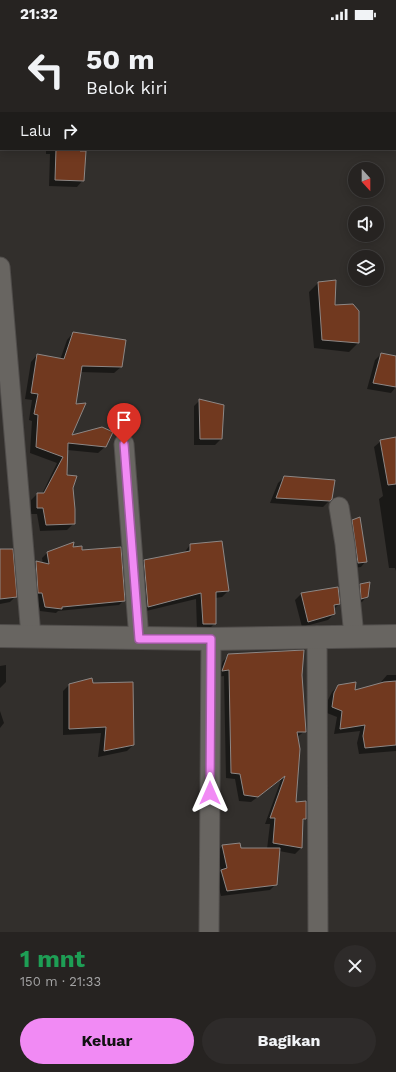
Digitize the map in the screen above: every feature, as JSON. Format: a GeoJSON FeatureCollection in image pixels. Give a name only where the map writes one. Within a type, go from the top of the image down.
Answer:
{"type":"FeatureCollection","features":[{"type":"Feature","properties":{"kind":"street"},"geometry":{"type":"LineString","coordinates":[[0,267],[31,636]]}},
{"type":"Feature","properties":{"kind":"street"},"geometry":{"type":"LineString","coordinates":[[124,444],[139,639]]}},
{"type":"Feature","properties":{"kind":"street"},"geometry":{"type":"LineString","coordinates":[[339,508],[345,544],[354,636]]}},
{"type":"Feature","properties":{"kind":"street"},"geometry":{"type":"LineString","coordinates":[[0,636],[139,639],[396,636]]}},
{"type":"Feature","properties":{"kind":"street"},"geometry":{"type":"LineString","coordinates":[[318,636],[318,932]]}},
{"type":"Feature","properties":{"kind":"street"},"geometry":{"type":"LineString","coordinates":[[209,932],[211,639]]}},
{"type":"Feature","properties":{"kind":"building"},"geometry":{"type":"Polygon","coordinates":[[[56,150],[86,151],[84,181],[55,180],[56,150]]]}},
{"type":"Feature","properties":{"kind":"building"},"geometry":{"type":"Polygon","coordinates":[[[336,280],[335,305],[353,304],[359,311],[359,343],[322,340],[318,282],[336,280]]]}},
{"type":"Feature","properties":{"kind":"building"},"geometry":{"type":"Polygon","coordinates":[[[73,332],[126,340],[122,367],[82,366],[76,404],[86,403],[72,435],[102,427],[113,432],[106,447],[68,443],[67,475],[77,476],[73,488],[75,524],[46,525],[43,508],[37,508],[37,493],[44,493],[63,457],[36,447],[38,415],[34,414],[38,394],[31,393],[37,354],[64,359],[73,332]]]}},
{"type":"Feature","properties":{"kind":"building"},"geometry":{"type":"Polygon","coordinates":[[[381,353],[396,356],[396,387],[373,383],[381,353]]]}},
{"type":"Feature","properties":{"kind":"building"},"geometry":{"type":"Polygon","coordinates":[[[199,399],[224,405],[222,439],[200,439],[199,399]]]}},
{"type":"Feature","properties":{"kind":"building"},"geometry":{"type":"Polygon","coordinates":[[[396,437],[396,484],[388,485],[380,440],[396,437]]]}},
{"type":"Feature","properties":{"kind":"building"},"geometry":{"type":"Polygon","coordinates":[[[284,476],[335,480],[332,499],[330,501],[276,498],[284,476]]]}},
{"type":"Feature","properties":{"kind":"building"},"geometry":{"type":"Polygon","coordinates":[[[360,517],[367,562],[358,563],[352,520],[360,517]]]}},
{"type":"Feature","properties":{"kind":"building"},"geometry":{"type":"Polygon","coordinates":[[[222,541],[229,591],[216,592],[216,624],[203,624],[201,593],[148,607],[144,560],[190,551],[190,544],[222,541]]]}},
{"type":"Feature","properties":{"kind":"building"},"geometry":{"type":"Polygon","coordinates":[[[74,542],[73,547],[82,546],[82,550],[121,547],[125,601],[62,607],[62,609],[45,607],[42,593],[38,593],[36,561],[49,564],[47,552],[74,542]]]}},
{"type":"Feature","properties":{"kind":"building"},"geometry":{"type":"Polygon","coordinates":[[[0,549],[13,549],[17,597],[0,599],[0,549]]]}},
{"type":"Feature","properties":{"kind":"building"},"geometry":{"type":"Polygon","coordinates":[[[370,582],[368,597],[361,599],[360,584],[370,582]]]}},
{"type":"Feature","properties":{"kind":"building"},"geometry":{"type":"Polygon","coordinates":[[[338,587],[340,604],[334,605],[335,614],[308,622],[301,593],[338,587]]]}},
{"type":"Feature","properties":{"kind":"building"},"geometry":{"type":"Polygon","coordinates":[[[304,650],[302,675],[306,732],[297,732],[300,749],[296,802],[306,801],[306,819],[303,819],[302,848],[273,843],[275,818],[270,818],[285,776],[258,797],[244,795],[240,774],[231,773],[229,670],[222,671],[228,654],[304,650]]]}},
{"type":"Feature","properties":{"kind":"building"},"geometry":{"type":"Polygon","coordinates":[[[92,678],[93,683],[133,682],[134,745],[104,751],[106,727],[69,729],[69,684],[92,678]]]}},
{"type":"Feature","properties":{"kind":"building"},"geometry":{"type":"Polygon","coordinates":[[[396,681],[396,745],[365,748],[363,736],[365,725],[340,729],[342,711],[332,707],[334,693],[338,685],[356,682],[355,690],[384,682],[396,681]]]}},
{"type":"Feature","properties":{"kind":"building"},"geometry":{"type":"Polygon","coordinates":[[[240,843],[241,848],[280,848],[277,885],[227,891],[221,870],[227,868],[222,845],[240,843]]]}},
{"type":"Feature","properties":{"kind":"route"},"geometry":{"type":"LineString","coordinates":[[124,444],[139,639],[211,639],[210,793]]}}]}
